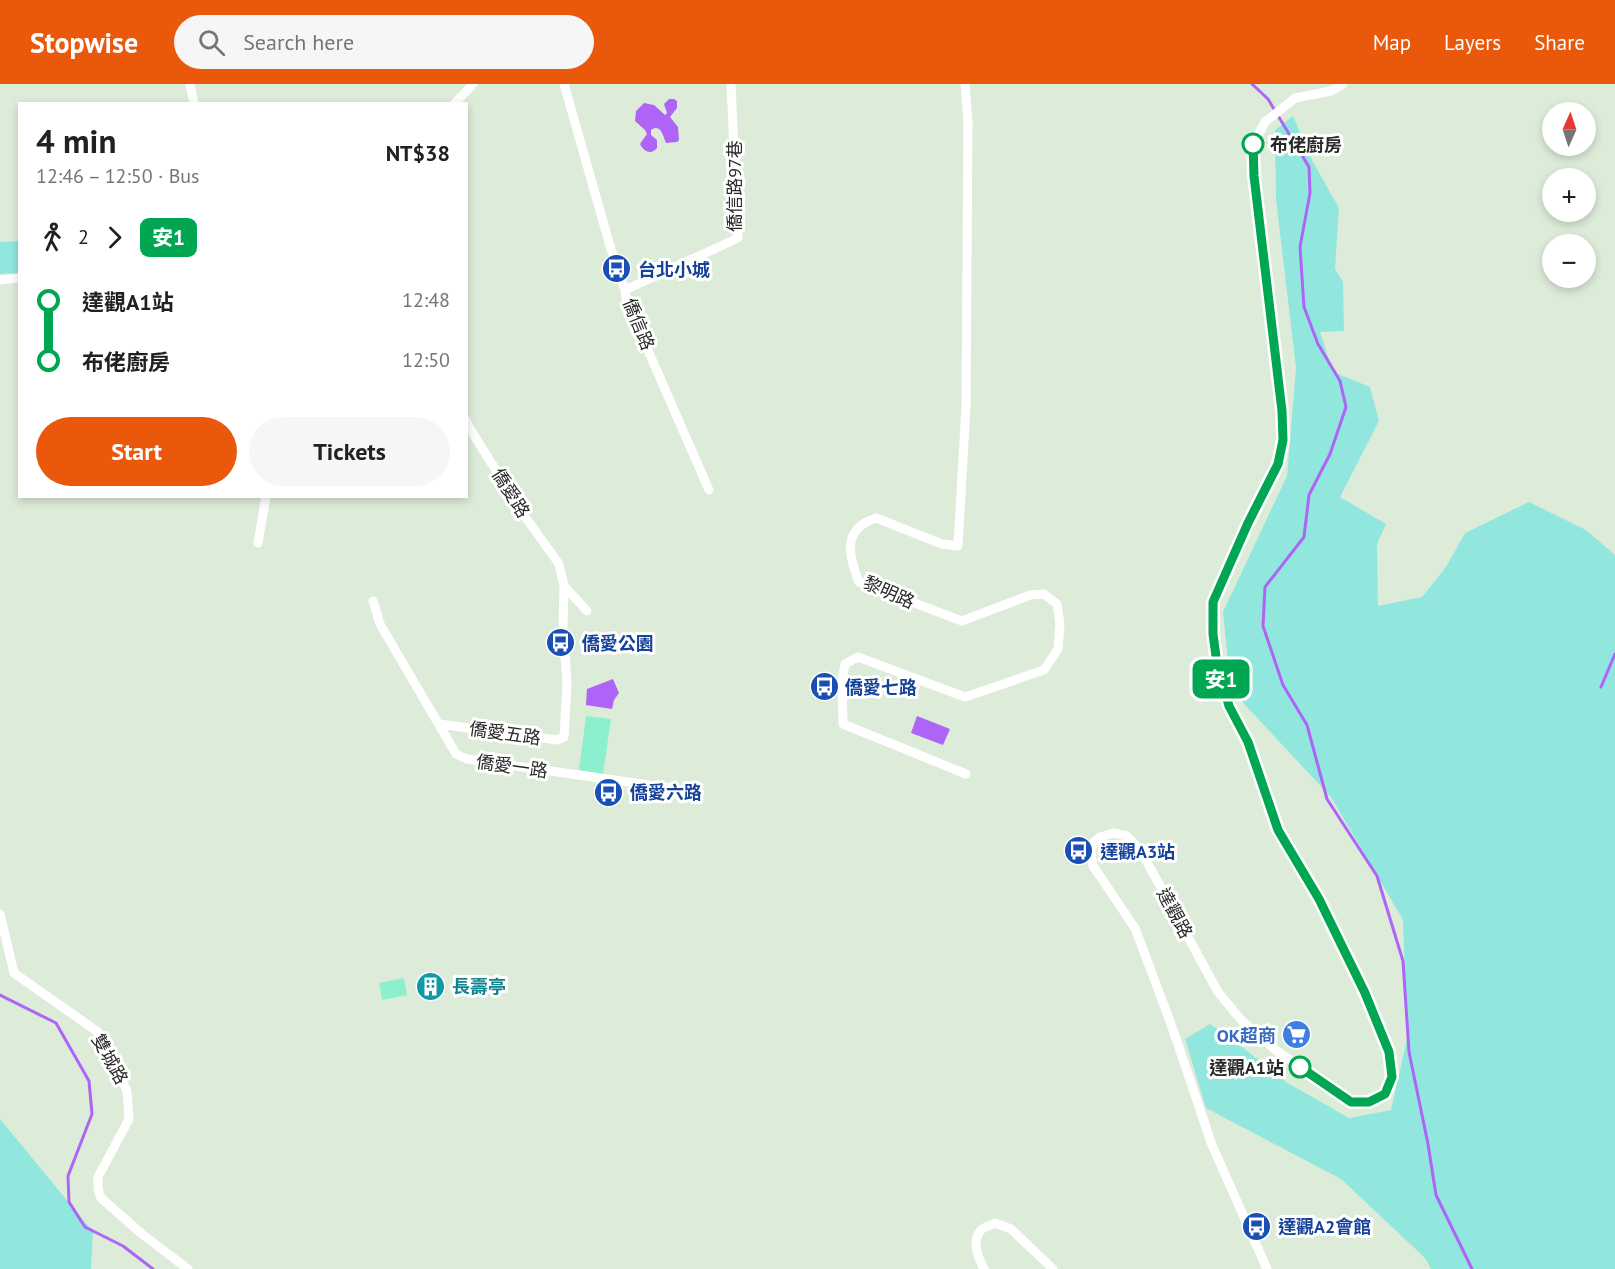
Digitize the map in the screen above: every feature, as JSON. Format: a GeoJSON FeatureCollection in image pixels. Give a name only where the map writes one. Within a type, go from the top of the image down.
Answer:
{"type":"FeatureCollection","features":[{"type":"Feature","properties":{"kind":"street"},"geometry":{"type":"LineString","coordinates":[[190,84],[193,100]]}},
{"type":"Feature","properties":{"kind":"street"},"geometry":{"type":"LineString","coordinates":[[456,102],[473,84]]}},
{"type":"Feature","properties":{"kind":"street","name":"僑信路"},"geometry":{"type":"LineString","coordinates":[[564,84],[626,300],[710,490]]}},
{"type":"Feature","properties":{"kind":"street","name":"僑信路97巷"},"geometry":{"type":"LineString","coordinates":[[625,290],[738,238],[731,84]]}},
{"type":"Feature","properties":{"kind":"street","name":"黎明路"},"geometry":{"type":"LineString","coordinates":[[965,84],[968,122],[966,406],[958,546],[942,544],[876,518],[862,522],[854,532],[850,544],[850,562],[859,582],[962,621],[1030,595],[1044,594],[1057,604],[1060,624],[1058,649],[1044,670],[965,697],[858,657],[845,664],[842,681],[843,724],[966,774]]}},
{"type":"Feature","properties":{"kind":"street"},"geometry":{"type":"LineString","coordinates":[[1217,664],[1213,634],[1213,602],[1248,523],[1278,464],[1283,440],[1282,411],[1254,176],[1253,144],[1265,122],[1294,98],[1331,91],[1343,84]]}},
{"type":"Feature","properties":{"kind":"street"},"geometry":{"type":"LineString","coordinates":[[0,280],[18,278]]}},
{"type":"Feature","properties":{"kind":"street","name":"僑愛路"},"geometry":{"type":"LineString","coordinates":[[468,423],[526,518],[559,564],[564,586]]}},
{"type":"Feature","properties":{"kind":"street"},"geometry":{"type":"LineString","coordinates":[[258,543],[266,498]]}},
{"type":"Feature","properties":{"kind":"street"},"geometry":{"type":"LineString","coordinates":[[564,586],[587,611]]}},
{"type":"Feature","properties":{"kind":"street","name":"僑愛五路"},"geometry":{"type":"LineString","coordinates":[[439,724],[557,740],[564,736],[567,684],[564,586]]}},
{"type":"Feature","properties":{"kind":"street","name":"僑愛一路"},"geometry":{"type":"LineString","coordinates":[[373,602],[380,624],[456,754],[467,759],[670,788]]}},
{"type":"Feature","properties":{"kind":"street","name":"達觀路"},"geometry":{"type":"LineString","coordinates":[[1267,1269],[1212,1145],[1171,1024],[1135,928],[1093,866],[1091,852],[1093,843],[1100,837],[1114,833],[1127,836],[1141,851],[1218,992],[1242,1022],[1277,1051],[1351,1102],[1369,1102],[1385,1094],[1392,1077],[1389,1052],[1365,993],[1319,899],[1278,830]]}},
{"type":"Feature","properties":{"kind":"street","name":"雙城路"},"geometry":{"type":"LineString","coordinates":[[0,914],[14,973],[98,1032],[127,1091],[129,1119],[98,1177],[101,1198],[188,1269]]}},
{"type":"Feature","properties":{"kind":"street"},"geometry":{"type":"LineString","coordinates":[[984,1269],[977,1257],[976,1240],[981,1230],[995,1223],[1011,1229],[1053,1269]]}},
{"type":"Feature","properties":{"kind":"shaded area"},"geometry":{"type":"Polygon","coordinates":[[[669,99],[677,101],[677,108],[670,117],[678,127],[679,140],[666,143],[661,131],[654,128],[651,130],[651,135],[657,140],[657,148],[648,152],[640,144],[647,134],[635,121],[636,111],[644,103],[654,105],[665,115],[667,113],[664,104],[669,99]]]}},
{"type":"Feature","properties":{"kind":"shaded area"},"geometry":{"type":"Polygon","coordinates":[[[1293,116],[1312,160],[1339,208],[1335,269],[1343,282],[1344,331],[1320,332],[1333,372],[1370,387],[1379,421],[1340,497],[1386,524],[1377,544],[1378,606],[1422,597],[1446,567],[1465,533],[1529,502],[1586,530],[1615,555],[1615,1269],[1431,1269],[1425,1258],[1341,1179],[1206,1108],[1185,1039],[1210,1024],[1286,1082],[1349,1118],[1391,1110],[1407,1039],[1403,920],[1331,797],[1231,690],[1223,612],[1287,476],[1296,368],[1276,199],[1275,130],[1293,116]]]}},
{"type":"Feature","properties":{"kind":"shaded area"},"geometry":{"type":"Polygon","coordinates":[[[18,241],[18,273],[0,274],[0,242],[18,241]]]}},
{"type":"Feature","properties":{"kind":"shaded area"},"geometry":{"type":"Polygon","coordinates":[[[613,679],[619,693],[612,709],[586,705],[587,689],[613,679]]]}},
{"type":"Feature","properties":{"kind":"shaded area"},"geometry":{"type":"Polygon","coordinates":[[[917,716],[950,729],[943,745],[911,733],[917,716]]]}},
{"type":"Feature","properties":{"kind":"shaded area"},"geometry":{"type":"Polygon","coordinates":[[[0,1119],[93,1232],[91,1269],[0,1269],[0,1119]]]}},
{"type":"Feature","properties":{"kind":"green space"},"geometry":{"type":"Polygon","coordinates":[[[586,716],[611,719],[603,774],[579,770],[586,716]]]}},
{"type":"Feature","properties":{"kind":"green space"},"geometry":{"type":"Polygon","coordinates":[[[404,978],[407,995],[382,1000],[379,983],[404,978]]]}},
{"type":"Feature","properties":{"kind":"waterway"},"geometry":{"type":"LineString","coordinates":[[1252,84],[1268,99],[1309,167],[1310,193],[1300,247],[1304,307],[1318,344],[1340,381],[1346,407],[1330,454],[1309,495],[1304,537],[1265,587],[1263,626],[1283,685],[1307,725],[1327,799],[1377,876],[1403,961],[1409,1052],[1436,1195],[1472,1269]]}},
{"type":"Feature","properties":{"kind":"waterway"},"geometry":{"type":"LineString","coordinates":[[1601,687],[1615,654]]}},
{"type":"Feature","properties":{"kind":"waterway"},"geometry":{"type":"LineString","coordinates":[[0,995],[56,1023],[89,1081],[92,1114],[68,1176],[69,1202],[85,1227],[123,1246],[153,1269]]}},
{"type":"Feature","properties":{"kind":"bus line","name":"安1"},"geometry":{"type":"LineString","coordinates":[[1253,144],[1254,176],[1282,411],[1283,440],[1278,464],[1223,576],[1213,602],[1213,634],[1217,664],[1229,706],[1248,742],[1278,830],[1319,899],[1365,993],[1389,1052],[1392,1077],[1385,1094],[1369,1102],[1351,1102],[1300,1067]]}},
{"type":"Feature","properties":{"kind":"place","name":"布佬廚房"},"geometry":{"type":"Point","coordinates":[1253,144]}},
{"type":"Feature","properties":{"kind":"place","name":"台北小城"},"geometry":{"type":"Point","coordinates":[617,269]}},
{"type":"Feature","properties":{"kind":"place","name":"僑愛公園"},"geometry":{"type":"Point","coordinates":[561,643]}},
{"type":"Feature","properties":{"kind":"place","name":"僑愛七路"},"geometry":{"type":"Point","coordinates":[824,687]}},
{"type":"Feature","properties":{"kind":"place","name":"僑愛六路"},"geometry":{"type":"Point","coordinates":[609,792]}},
{"type":"Feature","properties":{"kind":"place","name":"達觀A3站"},"geometry":{"type":"Point","coordinates":[1079,851]}},
{"type":"Feature","properties":{"kind":"place","name":"長壽亭"},"geometry":{"type":"Point","coordinates":[431,986]}},
{"type":"Feature","properties":{"kind":"place","name":"OK超商"},"geometry":{"type":"Point","coordinates":[1297,1035]}},
{"type":"Feature","properties":{"kind":"place","name":"達觀A1站"},"geometry":{"type":"Point","coordinates":[1300,1067]}},
{"type":"Feature","properties":{"kind":"place","name":"達觀A2會館"},"geometry":{"type":"Point","coordinates":[1257,1226]}}]}
